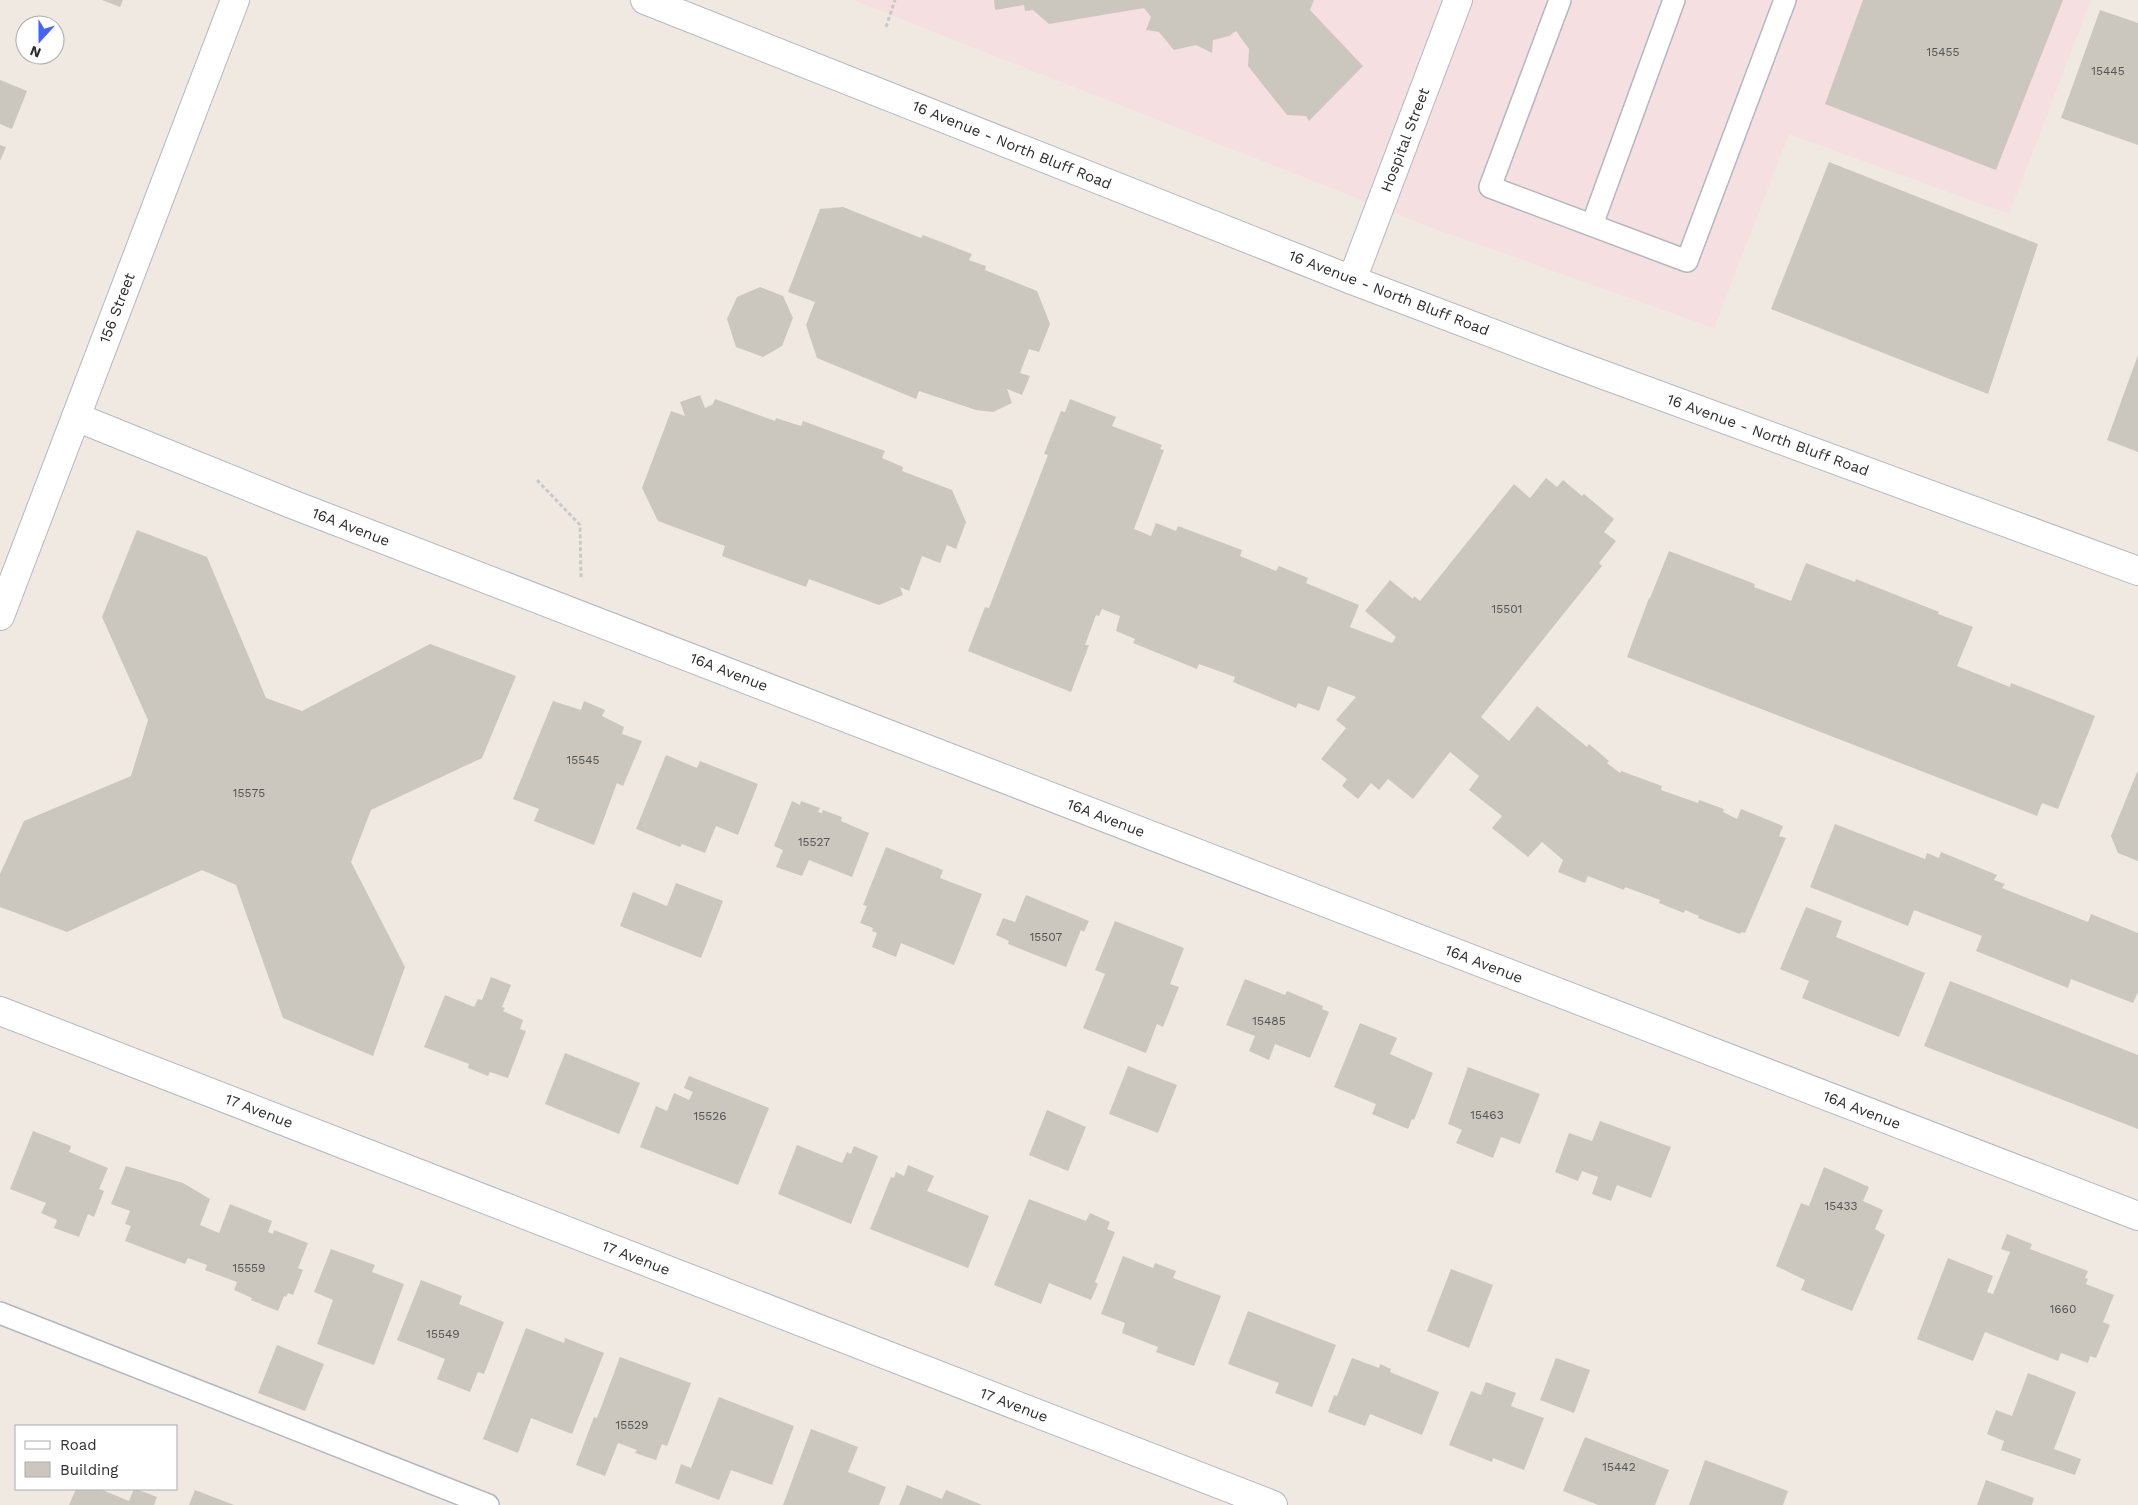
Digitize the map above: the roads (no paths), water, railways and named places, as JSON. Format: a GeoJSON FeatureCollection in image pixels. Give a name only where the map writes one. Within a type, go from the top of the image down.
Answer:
{"type":"FeatureCollection","features":[{"type":"Feature","properties":{"kind":"street","name":"156 Street"},"geometry":{"type":"LineString","coordinates":[[0,616],[235,0]]}},
{"type":"Feature","properties":{"kind":"street","name":"16 Avenue - North Bluff Road"},"geometry":{"type":"LineString","coordinates":[[645,0],[1352,280],[1563,360],[2138,571]]}},
{"type":"Feature","properties":{"kind":"street","name":"Hospital Street"},"geometry":{"type":"LineString","coordinates":[[1352,280],[1458,0]]}},
{"type":"Feature","properties":{"kind":"street","name":"16A Avenue"},"geometry":{"type":"LineString","coordinates":[[76,417],[289,503],[2138,1216]]}},
{"type":"Feature","properties":{"kind":"street","name":"17 Avenue"},"geometry":{"type":"LineString","coordinates":[[0,1011],[1272,1505]]}},
{"type":"Feature","properties":{"kind":"lane"},"geometry":{"type":"LineString","coordinates":[[1560,0],[1490,187],[1687,261],[1785,0]]}},
{"type":"Feature","properties":{"kind":"lane"},"geometry":{"type":"LineString","coordinates":[[1592,225],[1674,0]]}},
{"type":"Feature","properties":{"kind":"lane"},"geometry":{"type":"LineString","coordinates":[[0,1313],[488,1505]]}}]}
